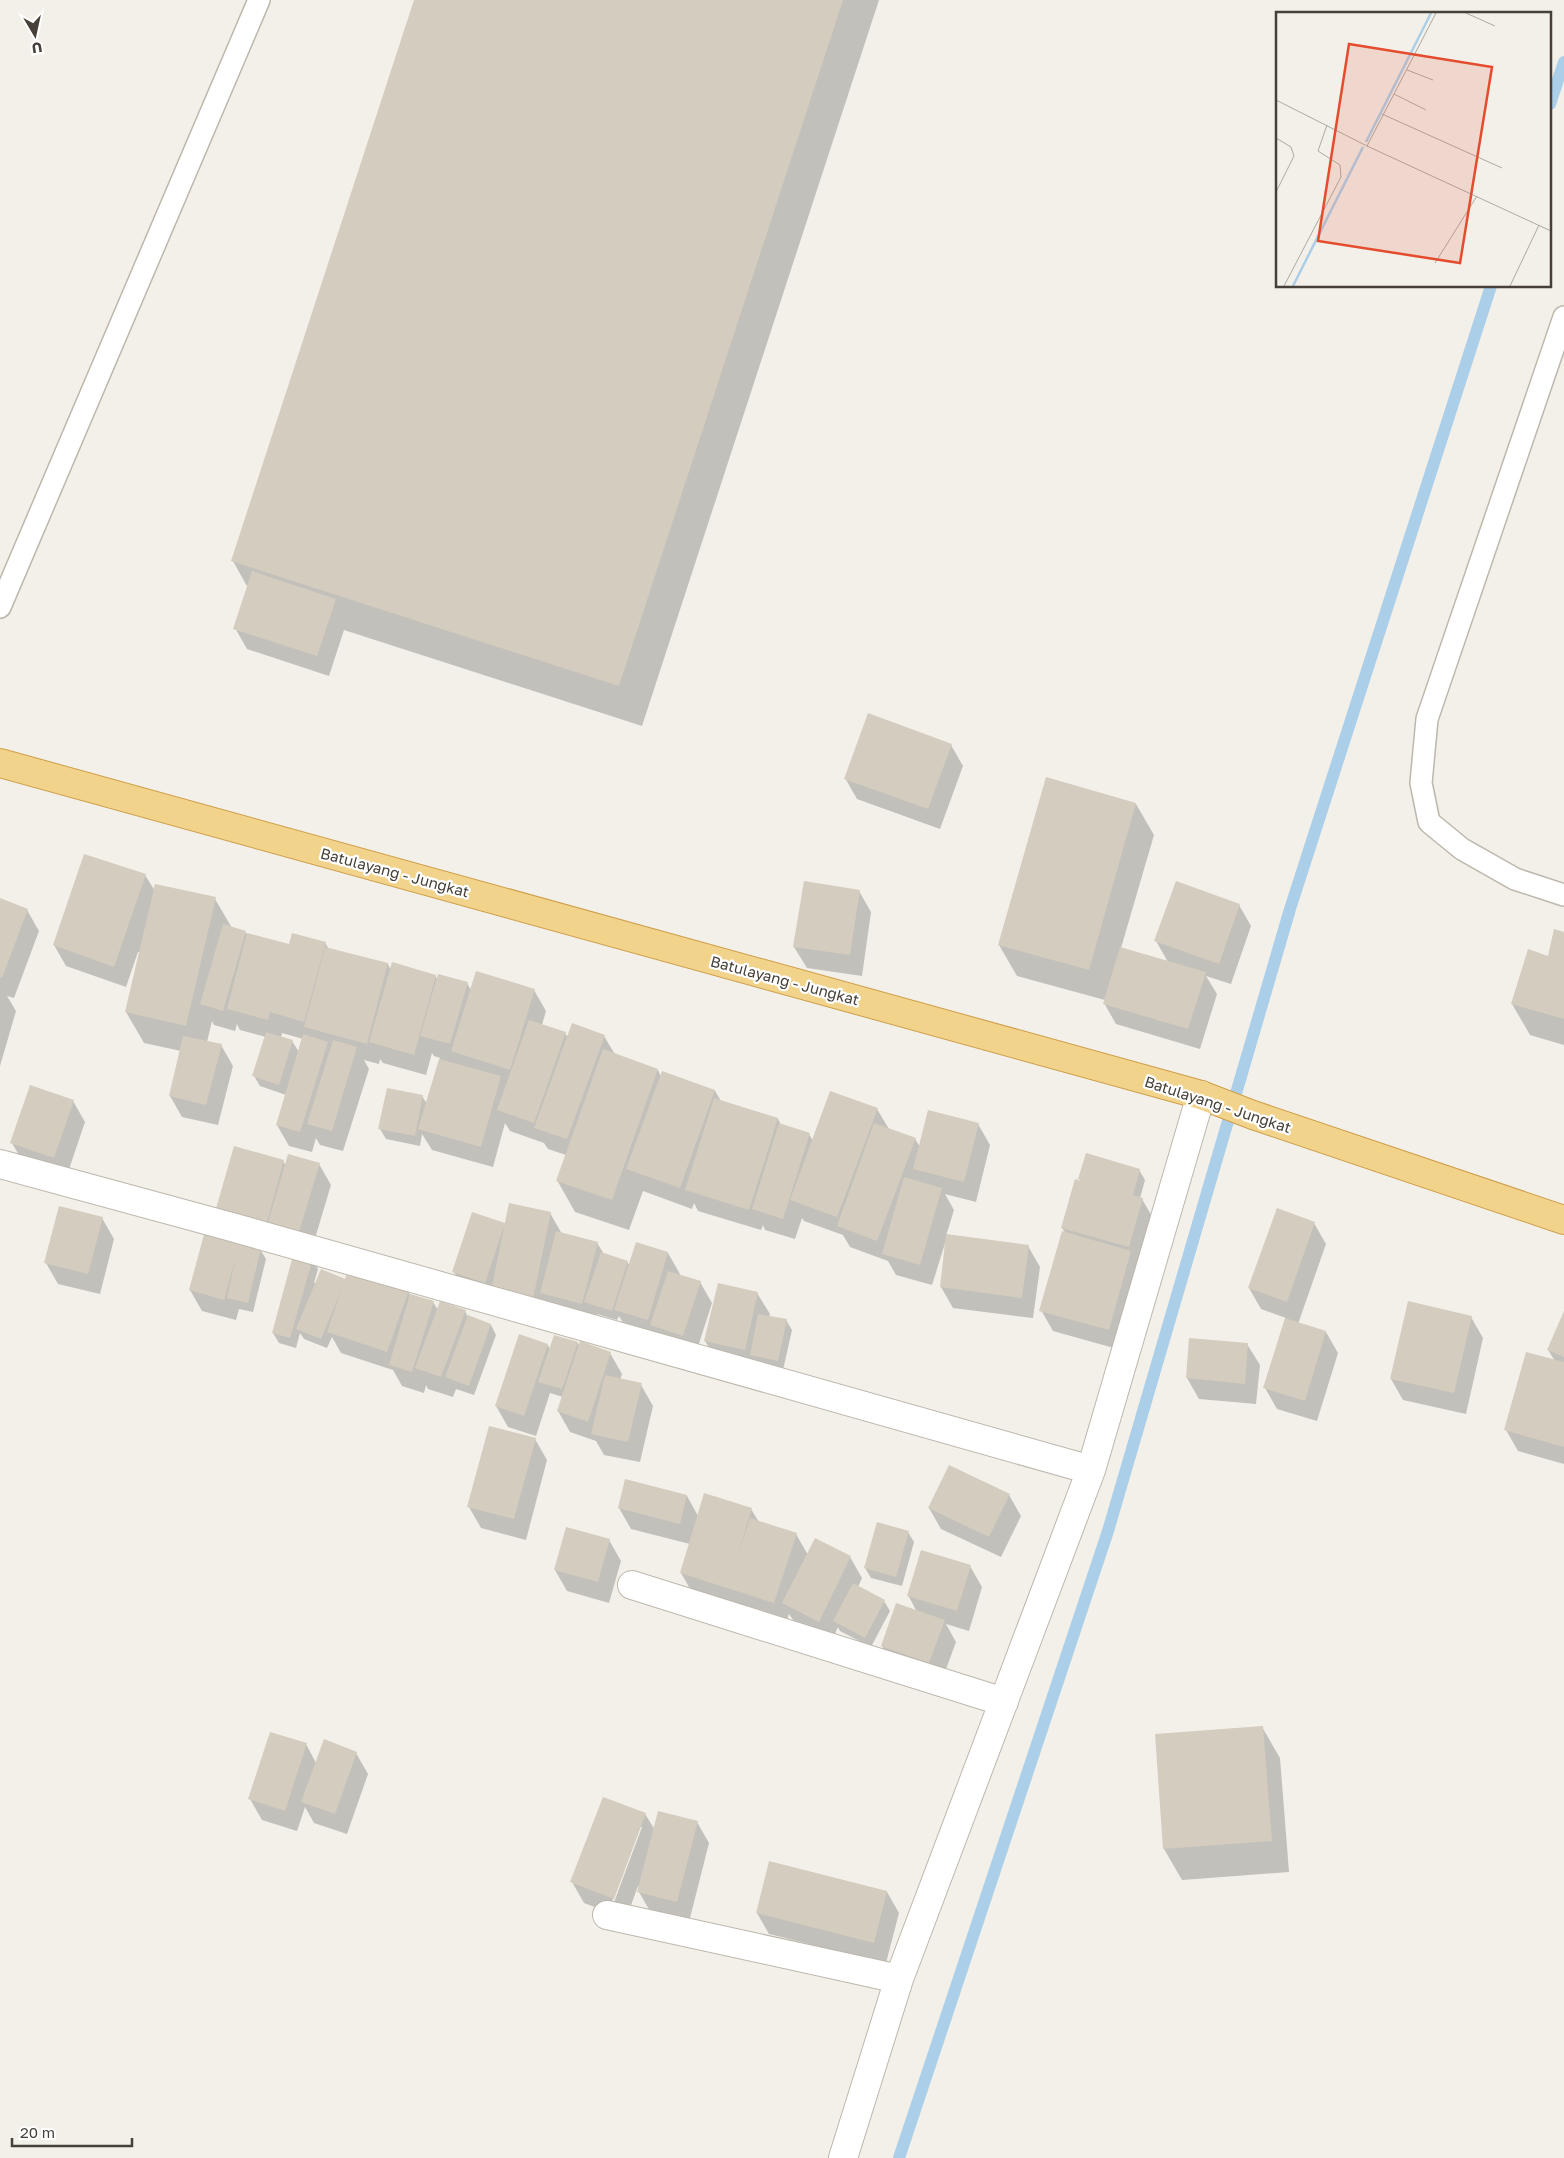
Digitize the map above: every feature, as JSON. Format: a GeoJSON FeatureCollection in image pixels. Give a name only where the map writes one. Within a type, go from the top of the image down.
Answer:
{"type":"FeatureCollection","features":[{"type":"Feature","properties":{"kind":"highway","name":"Batulayang - Jungkat"},"geometry":{"type":"LineString","coordinates":[[0,762],[1210,1098],[1252,1115],[1564,1220]]}},
{"type":"Feature","properties":{"kind":"street"},"geometry":{"type":"LineString","coordinates":[[843,2158],[899,1979],[1091,1470],[1210,1098]]}},
{"type":"Feature","properties":{"kind":"street"},"geometry":{"type":"LineString","coordinates":[[0,1164],[247,1231],[1091,1470]]}},
{"type":"Feature","properties":{"kind":"street"},"geometry":{"type":"LineString","coordinates":[[632,1585],[1004,1702]]}},
{"type":"Feature","properties":{"kind":"street"},"geometry":{"type":"LineString","coordinates":[[607,1915],[899,1979]]}},
{"type":"Feature","properties":{"kind":"lane"},"geometry":{"type":"LineString","coordinates":[[0,607],[259,0]]}},
{"type":"Feature","properties":{"kind":"lane"},"geometry":{"type":"LineString","coordinates":[[1564,317],[1427,719],[1421,784],[1430,822],[1462,849],[1515,880],[1564,894]]}},
{"type":"Feature","properties":{"kind":"building"},"geometry":{"type":"Polygon","coordinates":[[[414,0],[843,0],[619,686],[231,561],[414,0]]]}},
{"type":"Feature","properties":{"kind":"building"},"geometry":{"type":"Polygon","coordinates":[[[252,571],[336,599],[317,656],[233,629],[252,571]]]}},
{"type":"Feature","properties":{"kind":"building"},"geometry":{"type":"Polygon","coordinates":[[[868,713],[952,744],[928,809],[844,779],[868,713]]]}},
{"type":"Feature","properties":{"kind":"building"},"geometry":{"type":"Polygon","coordinates":[[[1046,777],[1136,803],[1089,970],[998,945],[1046,777]]]}},
{"type":"Feature","properties":{"kind":"building"},"geometry":{"type":"Polygon","coordinates":[[[84,854],[146,874],[114,967],[53,945],[84,854]]]}},
{"type":"Feature","properties":{"kind":"building"},"geometry":{"type":"Polygon","coordinates":[[[804,881],[860,890],[850,955],[793,947],[804,881]]]}},
{"type":"Feature","properties":{"kind":"building"},"geometry":{"type":"Polygon","coordinates":[[[1176,881],[1240,904],[1219,964],[1154,941],[1176,881]]]}},
{"type":"Feature","properties":{"kind":"building"},"geometry":{"type":"Polygon","coordinates":[[[155,884],[216,897],[186,1026],[125,1012],[155,884]]]}},
{"type":"Feature","properties":{"kind":"building"},"geometry":{"type":"Polygon","coordinates":[[[0,898],[28,909],[2,978],[0,977],[0,898]]]}},
{"type":"Feature","properties":{"kind":"building"},"geometry":{"type":"Polygon","coordinates":[[[223,924],[246,931],[223,1011],[200,1004],[223,924]]]}},
{"type":"Feature","properties":{"kind":"building"},"geometry":{"type":"Polygon","coordinates":[[[1554,929],[1564,932],[1564,1019],[1511,1004],[1528,949],[1548,956],[1554,929]]]}},
{"type":"Feature","properties":{"kind":"building"},"geometry":{"type":"Polygon","coordinates":[[[247,933],[289,944],[292,933],[326,942],[304,1022],[270,1012],[268,1020],[227,1009],[247,933]]]}},
{"type":"Feature","properties":{"kind":"building"},"geometry":{"type":"Polygon","coordinates":[[[325,947],[388,963],[367,1044],[304,1027],[325,947]]]}},
{"type":"Feature","properties":{"kind":"building"},"geometry":{"type":"Polygon","coordinates":[[[1120,947],[1206,972],[1188,1029],[1103,1004],[1120,947]]]}},
{"type":"Feature","properties":{"kind":"building"},"geometry":{"type":"Polygon","coordinates":[[[392,962],[436,975],[414,1055],[369,1042],[392,962]]]}},
{"type":"Feature","properties":{"kind":"building"},"geometry":{"type":"Polygon","coordinates":[[[476,971],[535,989],[510,1070],[451,1051],[476,971]]]}},
{"type":"Feature","properties":{"kind":"building"},"geometry":{"type":"Polygon","coordinates":[[[438,974],[468,982],[450,1044],[420,1036],[438,974]]]}},
{"type":"Feature","properties":{"kind":"building"},"geometry":{"type":"Polygon","coordinates":[[[529,1020],[566,1032],[534,1123],[497,1110],[529,1020]]]}},
{"type":"Feature","properties":{"kind":"building"},"geometry":{"type":"Polygon","coordinates":[[[572,1023],[605,1035],[567,1139],[534,1128],[572,1023]]]}},
{"type":"Feature","properties":{"kind":"building"},"geometry":{"type":"Polygon","coordinates":[[[266,1032],[293,1040],[279,1085],[252,1076],[266,1032]]]}},
{"type":"Feature","properties":{"kind":"building"},"geometry":{"type":"Polygon","coordinates":[[[303,1034],[328,1042],[300,1132],[276,1125],[303,1034]]]}},
{"type":"Feature","properties":{"kind":"building"},"geometry":{"type":"Polygon","coordinates":[[[183,1036],[222,1044],[206,1105],[169,1096],[183,1036]]]}},
{"type":"Feature","properties":{"kind":"building"},"geometry":{"type":"Polygon","coordinates":[[[333,1040],[357,1047],[332,1131],[307,1124],[333,1040]]]}},
{"type":"Feature","properties":{"kind":"building"},"geometry":{"type":"Polygon","coordinates":[[[603,1049],[658,1069],[612,1200],[556,1181],[603,1049]]]}},
{"type":"Feature","properties":{"kind":"building"},"geometry":{"type":"Polygon","coordinates":[[[439,1059],[501,1076],[481,1147],[418,1129],[439,1059]]]}},
{"type":"Feature","properties":{"kind":"building"},"geometry":{"type":"Polygon","coordinates":[[[662,1071],[715,1090],[680,1188],[626,1169],[662,1071]]]}},
{"type":"Feature","properties":{"kind":"building"},"geometry":{"type":"Polygon","coordinates":[[[30,1085],[74,1100],[54,1158],[10,1143],[30,1085]]]}},
{"type":"Feature","properties":{"kind":"building"},"geometry":{"type":"Polygon","coordinates":[[[387,1088],[423,1095],[415,1136],[378,1129],[387,1088]]]}},
{"type":"Feature","properties":{"kind":"building"},"geometry":{"type":"Polygon","coordinates":[[[830,1091],[878,1108],[837,1217],[790,1200],[830,1091]]]}},
{"type":"Feature","properties":{"kind":"building"},"geometry":{"type":"Polygon","coordinates":[[[714,1098],[778,1118],[749,1210],[685,1190],[714,1098]]]}},
{"type":"Feature","properties":{"kind":"building"},"geometry":{"type":"Polygon","coordinates":[[[928,1110],[979,1123],[964,1182],[913,1169],[928,1110]]]}},
{"type":"Feature","properties":{"kind":"building"},"geometry":{"type":"Polygon","coordinates":[[[779,1123],[810,1133],[783,1219],[752,1209],[779,1123]]]}},
{"type":"Feature","properties":{"kind":"building"},"geometry":{"type":"Polygon","coordinates":[[[874,1123],[916,1138],[877,1241],[837,1226],[874,1123]]]}},
{"type":"Feature","properties":{"kind":"building"},"geometry":{"type":"Polygon","coordinates":[[[234,1146],[284,1160],[266,1226],[215,1212],[234,1146]]]}},
{"type":"Feature","properties":{"kind":"building"},"geometry":{"type":"Polygon","coordinates":[[[1086,1153],[1140,1169],[1133,1195],[1143,1198],[1129,1247],[1061,1228],[1075,1179],[1084,1182],[1078,1179],[1086,1153]]]}},
{"type":"Feature","properties":{"kind":"building"},"geometry":{"type":"Polygon","coordinates":[[[288,1154],[320,1163],[298,1235],[267,1226],[288,1154]]]}},
{"type":"Feature","properties":{"kind":"building"},"geometry":{"type":"Polygon","coordinates":[[[904,1177],[942,1188],[920,1265],[882,1254],[904,1177]]]}},
{"type":"Feature","properties":{"kind":"building"},"geometry":{"type":"Polygon","coordinates":[[[509,1203],[551,1212],[533,1299],[491,1290],[509,1203]]]}},
{"type":"Feature","properties":{"kind":"building"},"geometry":{"type":"Polygon","coordinates":[[[59,1206],[103,1217],[88,1274],[44,1263],[59,1206]]]}},
{"type":"Feature","properties":{"kind":"building"},"geometry":{"type":"Polygon","coordinates":[[[1277,1208],[1315,1222],[1287,1302],[1248,1288],[1277,1208]]]}},
{"type":"Feature","properties":{"kind":"building"},"geometry":{"type":"Polygon","coordinates":[[[472,1212],[505,1223],[485,1283],[452,1272],[472,1212]]]}},
{"type":"Feature","properties":{"kind":"building"},"geometry":{"type":"Polygon","coordinates":[[[206,1227],[261,1248],[248,1303],[227,1298],[235,1260],[224,1300],[189,1290],[206,1227]]]}},
{"type":"Feature","properties":{"kind":"building"},"geometry":{"type":"Polygon","coordinates":[[[556,1231],[598,1242],[582,1304],[540,1293],[556,1231]]]}},
{"type":"Feature","properties":{"kind":"building"},"geometry":{"type":"Polygon","coordinates":[[[1062,1231],[1131,1251],[1109,1330],[1039,1311],[1062,1231]]]}},
{"type":"Feature","properties":{"kind":"building"},"geometry":{"type":"Polygon","coordinates":[[[946,1234],[1029,1245],[1022,1298],[940,1287],[946,1234]]]}},
{"type":"Feature","properties":{"kind":"building"},"geometry":{"type":"Polygon","coordinates":[[[636,1242],[668,1252],[648,1320],[614,1310],[636,1242]]]}},
{"type":"Feature","properties":{"kind":"building"},"geometry":{"type":"Polygon","coordinates":[[[294,1252],[313,1258],[290,1338],[272,1333],[294,1252]]]}},
{"type":"Feature","properties":{"kind":"building"},"geometry":{"type":"Polygon","coordinates":[[[601,1252],[628,1261],[612,1311],[584,1302],[601,1252]]]}},
{"type":"Feature","properties":{"kind":"building"},"geometry":{"type":"Polygon","coordinates":[[[321,1269],[345,1279],[348,1270],[409,1290],[387,1352],[327,1332],[341,1291],[321,1339],[296,1329],[321,1269]]]}},
{"type":"Feature","properties":{"kind":"building"},"geometry":{"type":"Polygon","coordinates":[[[668,1271],[701,1281],[683,1336],[650,1325],[668,1271]]]}},
{"type":"Feature","properties":{"kind":"building"},"geometry":{"type":"Polygon","coordinates":[[[718,1283],[758,1292],[745,1350],[704,1341],[718,1283]]]}},
{"type":"Feature","properties":{"kind":"building"},"geometry":{"type":"Polygon","coordinates":[[[410,1294],[434,1301],[412,1372],[389,1365],[410,1294]]]}},
{"type":"Feature","properties":{"kind":"building"},"geometry":{"type":"Polygon","coordinates":[[[440,1301],[466,1310],[441,1377],[415,1368],[440,1301]]]}},
{"type":"Feature","properties":{"kind":"building"},"geometry":{"type":"Polygon","coordinates":[[[1408,1301],[1472,1316],[1454,1393],[1390,1379],[1408,1301]]]}},
{"type":"Feature","properties":{"kind":"building"},"geometry":{"type":"Polygon","coordinates":[[[1564,1311],[1564,1357],[1547,1350],[1564,1311]]]}},
{"type":"Feature","properties":{"kind":"building"},"geometry":{"type":"Polygon","coordinates":[[[758,1314],[787,1319],[778,1361],[750,1355],[758,1314]]]}},
{"type":"Feature","properties":{"kind":"building"},"geometry":{"type":"Polygon","coordinates":[[[468,1315],[491,1324],[469,1386],[445,1377],[468,1315]]]}},
{"type":"Feature","properties":{"kind":"building"},"geometry":{"type":"Polygon","coordinates":[[[1285,1318],[1326,1331],[1305,1401],[1263,1388],[1285,1318]]]}},
{"type":"Feature","properties":{"kind":"building"},"geometry":{"type":"Polygon","coordinates":[[[519,1334],[548,1344],[524,1416],[495,1406],[519,1334]]]}},
{"type":"Feature","properties":{"kind":"building"},"geometry":{"type":"Polygon","coordinates":[[[554,1335],[578,1342],[562,1389],[538,1382],[554,1335]]]}},
{"type":"Feature","properties":{"kind":"building"},"geometry":{"type":"Polygon","coordinates":[[[1189,1338],[1248,1343],[1245,1384],[1186,1378],[1189,1338]]]}},
{"type":"Feature","properties":{"kind":"building"},"geometry":{"type":"Polygon","coordinates":[[[580,1341],[611,1352],[588,1422],[557,1411],[580,1341]]]}},
{"type":"Feature","properties":{"kind":"building"},"geometry":{"type":"Polygon","coordinates":[[[1526,1352],[1564,1362],[1564,1447],[1504,1430],[1526,1352]]]}},
{"type":"Feature","properties":{"kind":"building"},"geometry":{"type":"Polygon","coordinates":[[[605,1375],[642,1383],[628,1442],[591,1434],[605,1375]]]}},
{"type":"Feature","properties":{"kind":"building"},"geometry":{"type":"Polygon","coordinates":[[[489,1426],[536,1438],[514,1519],[467,1507],[489,1426]]]}},
{"type":"Feature","properties":{"kind":"building"},"geometry":{"type":"Polygon","coordinates":[[[949,1465],[1010,1494],[989,1537],[928,1508],[949,1465]]]}},
{"type":"Feature","properties":{"kind":"building"},"geometry":{"type":"Polygon","coordinates":[[[625,1479],[687,1495],[680,1524],[618,1508],[625,1479]]]}},
{"type":"Feature","properties":{"kind":"building"},"geometry":{"type":"Polygon","coordinates":[[[704,1493],[752,1508],[738,1554],[750,1518],[797,1533],[774,1603],[680,1573],[704,1493]]]}},
{"type":"Feature","properties":{"kind":"building"},"geometry":{"type":"Polygon","coordinates":[[[877,1522],[909,1531],[896,1577],[864,1568],[877,1522]]]}},
{"type":"Feature","properties":{"kind":"building"},"geometry":{"type":"Polygon","coordinates":[[[566,1527],[610,1539],[598,1582],[554,1570],[566,1527]]]}},
{"type":"Feature","properties":{"kind":"building"},"geometry":{"type":"Polygon","coordinates":[[[815,1538],[851,1556],[819,1622],[782,1603],[815,1538]]]}},
{"type":"Feature","properties":{"kind":"building"},"geometry":{"type":"Polygon","coordinates":[[[921,1550],[971,1565],[957,1611],[907,1596],[921,1550]]]}},
{"type":"Feature","properties":{"kind":"building"},"geometry":{"type":"Polygon","coordinates":[[[853,1583],[885,1600],[865,1638],[833,1621],[853,1583]]]}},
{"type":"Feature","properties":{"kind":"building"},"geometry":{"type":"Polygon","coordinates":[[[896,1603],[945,1620],[929,1663],[881,1646],[896,1603]]]}},
{"type":"Feature","properties":{"kind":"building"},"geometry":{"type":"Polygon","coordinates":[[[1263,1726],[1272,1841],[1163,1849],[1155,1734],[1263,1726]]]}},
{"type":"Feature","properties":{"kind":"building"},"geometry":{"type":"Polygon","coordinates":[[[270,1732],[307,1743],[285,1811],[248,1799],[270,1732]]]}},
{"type":"Feature","properties":{"kind":"building"},"geometry":{"type":"Polygon","coordinates":[[[324,1739],[357,1752],[335,1814],[301,1802],[324,1739]]]}},
{"type":"Feature","properties":{"kind":"building"},"geometry":{"type":"Polygon","coordinates":[[[603,1797],[646,1813],[614,1899],[570,1882],[603,1797]]]}},
{"type":"Feature","properties":{"kind":"building"},"geometry":{"type":"Polygon","coordinates":[[[658,1811],[698,1821],[677,1902],[637,1892],[658,1811]]]}},
{"type":"Feature","properties":{"kind":"building"},"geometry":{"type":"Polygon","coordinates":[[[769,1861],[887,1891],[874,1943],[756,1913],[769,1861]]]}},
{"type":"Feature","properties":{"kind":"waterway"},"geometry":{"type":"LineString","coordinates":[[1552,98],[1564,62]]}},
{"type":"Feature","properties":{"kind":"waterway"},"geometry":{"type":"LineString","coordinates":[[899,2158],[1108,1531],[1290,909],[1490,288]]}}]}
